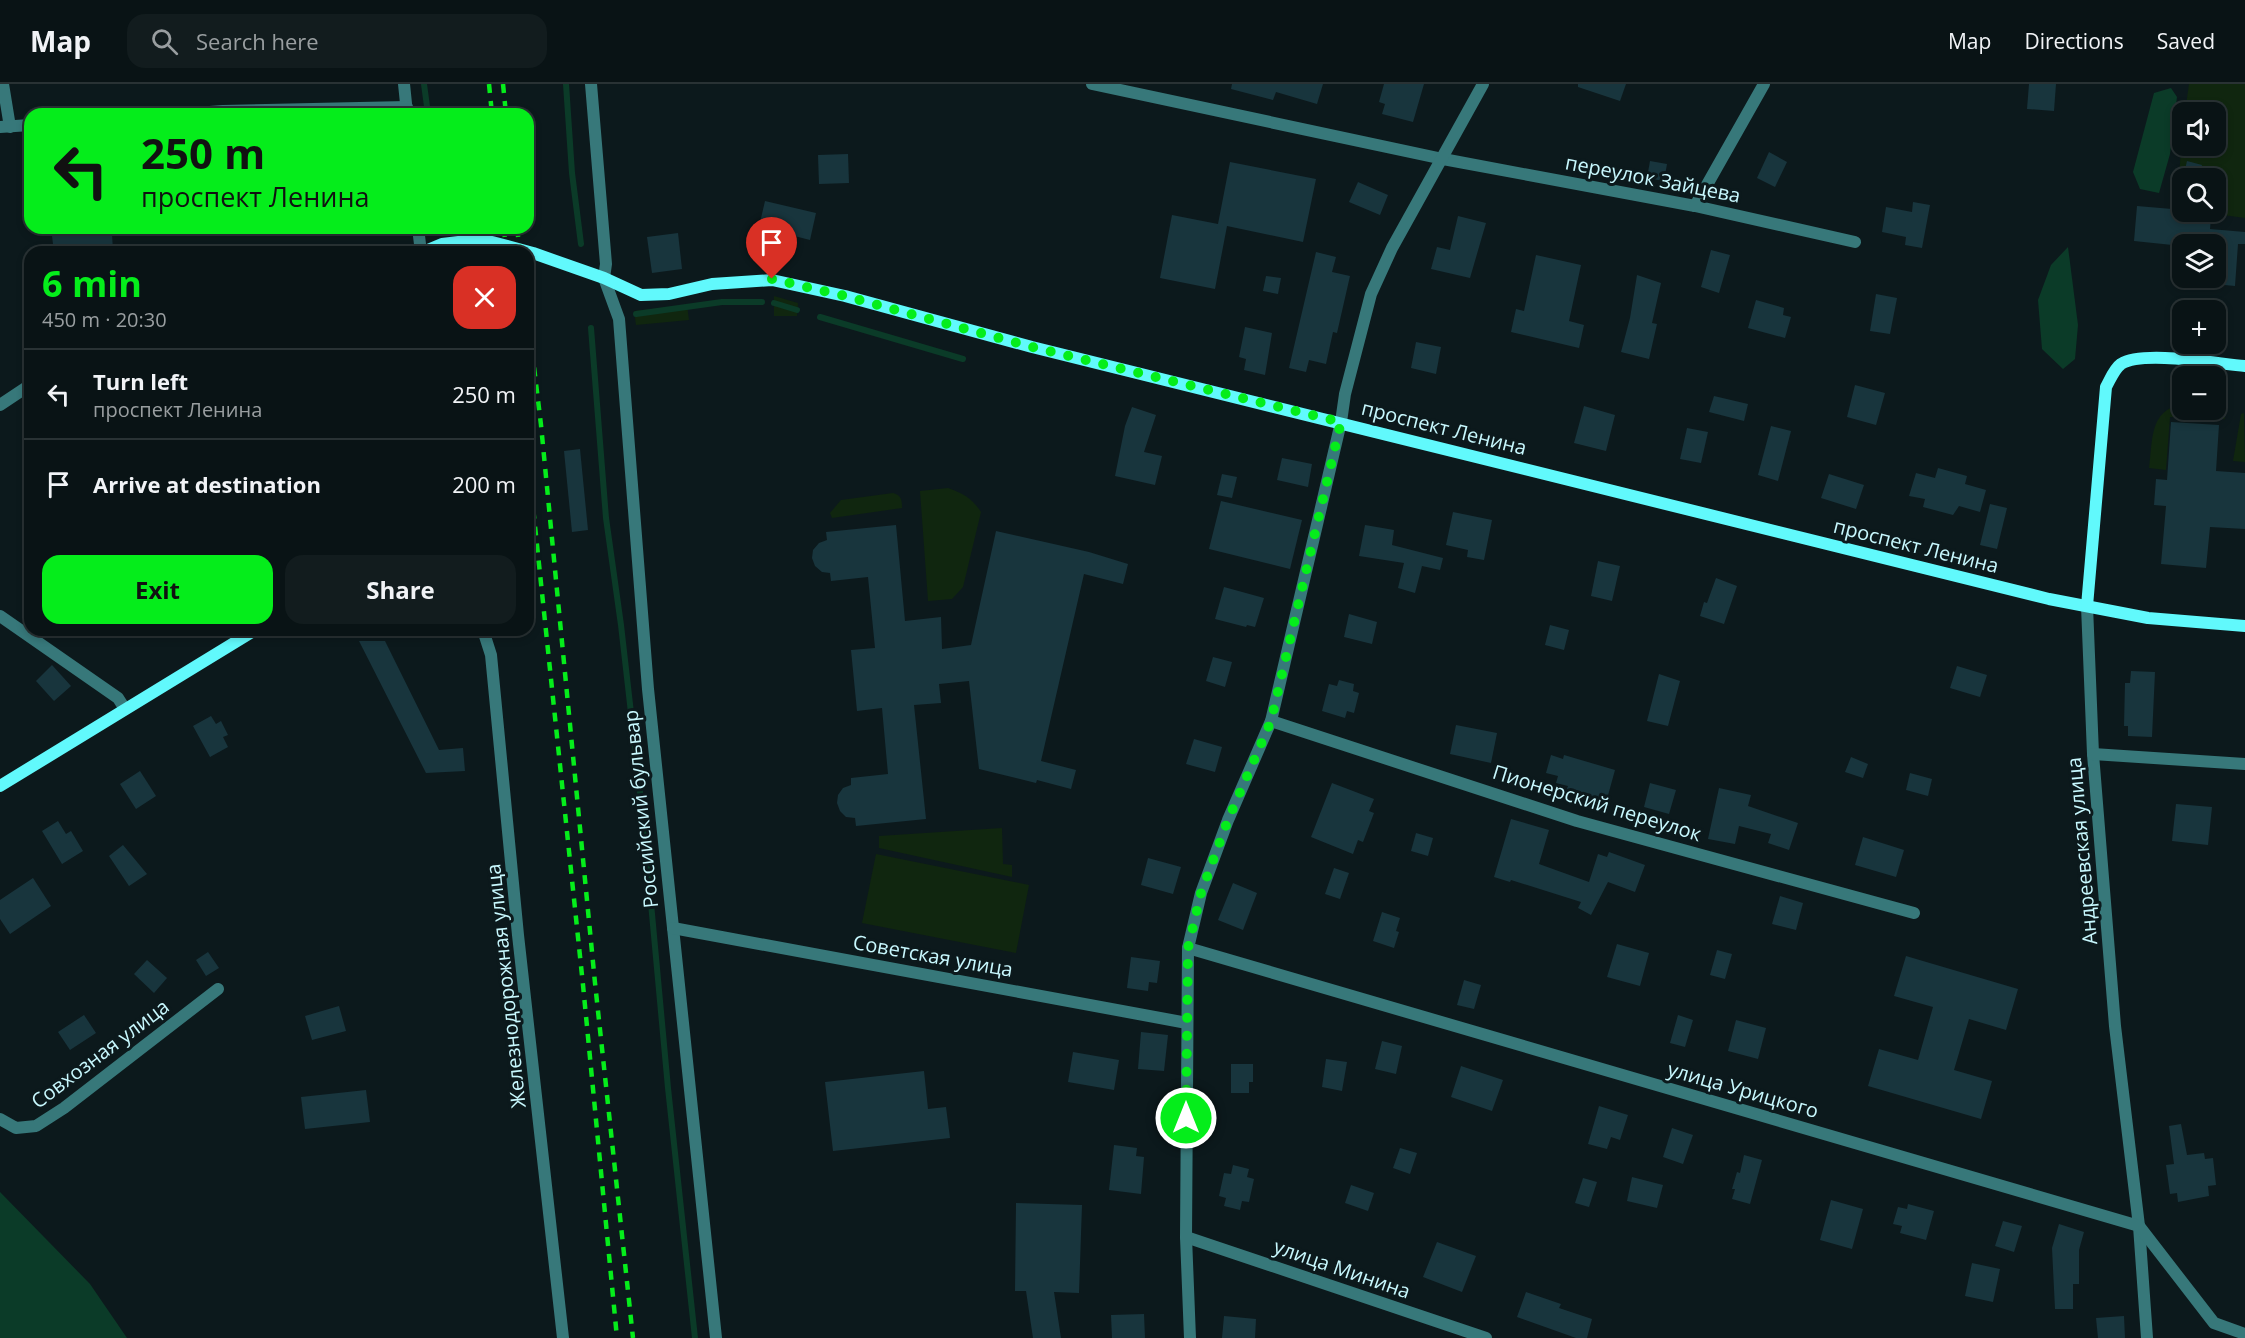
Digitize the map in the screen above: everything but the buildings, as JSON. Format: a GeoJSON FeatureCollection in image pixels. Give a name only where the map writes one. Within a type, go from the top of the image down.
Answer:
{"type":"FeatureCollection","features":[{"type":"Feature","properties":{"kind":"street"},"geometry":{"type":"LineString","coordinates":[[3,84],[5,127],[24,125]]}},
{"type":"Feature","properties":{"kind":"street"},"geometry":{"type":"LineString","coordinates":[[404,84],[407,108]]}},
{"type":"Feature","properties":{"kind":"street"},"geometry":{"type":"LineString","coordinates":[[591,84],[606,264],[604,278]]}},
{"type":"Feature","properties":{"kind":"street","name":"переулок Зайцева"},"geometry":{"type":"LineString","coordinates":[[1092,84],[1443,159],[1695,206],[1855,242]]}},
{"type":"Feature","properties":{"kind":"street"},"geometry":{"type":"LineString","coordinates":[[1190,1338],[1186,1237],[1188,948],[1201,893],[1228,820],[1271,721],[1341,422],[1345,394],[1371,294],[1413,210],[1483,84]]}},
{"type":"Feature","properties":{"kind":"street"},"geometry":{"type":"LineString","coordinates":[[1695,206],[1764,84]]}},
{"type":"Feature","properties":{"kind":"street","name":"проспект Ленина"},"geometry":{"type":"LineString","coordinates":[[437,246],[467,241],[506,246]]}},
{"type":"Feature","properties":{"kind":"street","name":"проспект Ленина"},"geometry":{"type":"LineString","coordinates":[[534,254],[604,278],[641,295],[669,294],[712,284],[772,279],[845,296],[1032,347],[2049,599],[2148,618],[2245,626]]}},
{"type":"Feature","properties":{"kind":"street","name":"Российский бульвар"},"geometry":{"type":"LineString","coordinates":[[604,278],[619,319],[648,689],[716,1338]]}},
{"type":"Feature","properties":{"kind":"street","name":"Андреевская улица"},"geometry":{"type":"LineString","coordinates":[[2147,1338],[2139,1226],[2115,1026],[2093,754],[2087,606],[2106,387],[2112,374],[2121,364],[2134,360],[2154,357],[2245,366]]}},
{"type":"Feature","properties":{"kind":"street"},"geometry":{"type":"LineString","coordinates":[[0,405],[24,389]]}},
{"type":"Feature","properties":{"kind":"street"},"geometry":{"type":"LineString","coordinates":[[0,616],[24,633]]}},
{"type":"Feature","properties":{"kind":"street"},"geometry":{"type":"LineString","coordinates":[[29,636],[118,698],[124,709]]}},
{"type":"Feature","properties":{"kind":"street"},"geometry":{"type":"LineString","coordinates":[[0,786],[245,636]]}},
{"type":"Feature","properties":{"kind":"street","name":"Железнодорожная улица"},"geometry":{"type":"LineString","coordinates":[[485,636],[493,665],[517,924],[563,1338]]}},
{"type":"Feature","properties":{"kind":"street","name":"Пионерский переулок"},"geometry":{"type":"LineString","coordinates":[[1271,721],[1577,821],[1914,913]]}},
{"type":"Feature","properties":{"kind":"street"},"geometry":{"type":"LineString","coordinates":[[2093,754],[2245,764]]}},
{"type":"Feature","properties":{"kind":"street","name":"Советская улица"},"geometry":{"type":"LineString","coordinates":[[673,928],[1187,1023]]}},
{"type":"Feature","properties":{"kind":"street","name":"улица Урицкого"},"geometry":{"type":"LineString","coordinates":[[1188,948],[2139,1226]]}},
{"type":"Feature","properties":{"kind":"street","name":"Совхозная улица"},"geometry":{"type":"LineString","coordinates":[[0,1119],[16,1128],[36,1126],[64,1108],[218,989]]}},
{"type":"Feature","properties":{"kind":"street"},"geometry":{"type":"LineString","coordinates":[[2139,1226],[2214,1323],[2245,1334]]}},
{"type":"Feature","properties":{"kind":"street","name":"улица Минина"},"geometry":{"type":"LineString","coordinates":[[1186,1237],[1486,1338]]}},
{"type":"Feature","properties":{"kind":"shaded area"},"geometry":{"type":"Polygon","coordinates":[[[2189,84],[2245,84],[2245,218],[2226,215],[2226,168],[2180,168],[2181,156],[2226,156],[2226,102],[2186,102],[2189,84]]]}},
{"type":"Feature","properties":{"kind":"shaded area"},"geometry":{"type":"Polygon","coordinates":[[[2171,88],[2177,97],[2176,102],[2172,102],[2170,154],[2159,193],[2140,189],[2133,172],[2154,93],[2171,88]]]}},
{"type":"Feature","properties":{"kind":"shaded area"},"geometry":{"type":"Polygon","coordinates":[[[2068,247],[2078,325],[2075,359],[2063,369],[2042,349],[2038,300],[2051,265],[2068,247]]]}},
{"type":"Feature","properties":{"kind":"shaded area"},"geometry":{"type":"Polygon","coordinates":[[[774,296],[798,303],[797,316],[774,316],[774,296]]]}},
{"type":"Feature","properties":{"kind":"shaded area"},"geometry":{"type":"Polygon","coordinates":[[[687,305],[689,320],[636,325],[634,311],[687,305]]]}},
{"type":"Feature","properties":{"kind":"shaded area"},"geometry":{"type":"Polygon","coordinates":[[[2171,408],[2166,470],[2149,468],[2155,428],[2163,413],[2171,408]]]}},
{"type":"Feature","properties":{"kind":"shaded area"},"geometry":{"type":"Polygon","coordinates":[[[2244,413],[2245,462],[2233,461],[2241,414],[2244,413]]]}},
{"type":"Feature","properties":{"kind":"shaded area"},"geometry":{"type":"Polygon","coordinates":[[[948,488],[966,497],[981,512],[963,587],[952,599],[928,601],[920,491],[948,488]]]}},
{"type":"Feature","properties":{"kind":"shaded area"},"geometry":{"type":"Polygon","coordinates":[[[893,493],[900,498],[902,508],[832,518],[830,513],[841,500],[893,493]]]}},
{"type":"Feature","properties":{"kind":"shaded area"},"geometry":{"type":"Polygon","coordinates":[[[1002,828],[1003,864],[1012,865],[1012,877],[879,848],[879,836],[1002,828]]]}},
{"type":"Feature","properties":{"kind":"shaded area"},"geometry":{"type":"Polygon","coordinates":[[[876,854],[1029,885],[1016,953],[862,923],[876,854]]]}},
{"type":"Feature","properties":{"kind":"shaded area"},"geometry":{"type":"Polygon","coordinates":[[[0,1192],[90,1284],[127,1338],[0,1338],[0,1192]]]}},
{"type":"Feature","properties":{"kind":"waterway"},"geometry":{"type":"LineString","coordinates":[[424,84],[427,108]]}},
{"type":"Feature","properties":{"kind":"waterway"},"geometry":{"type":"LineString","coordinates":[[566,84],[572,173],[581,244]]}},
{"type":"Feature","properties":{"kind":"waterway"},"geometry":{"type":"LineString","coordinates":[[636,314],[722,302],[762,302]]}},
{"type":"Feature","properties":{"kind":"waterway"},"geometry":{"type":"LineString","coordinates":[[774,303],[797,310]]}},
{"type":"Feature","properties":{"kind":"waterway"},"geometry":{"type":"LineString","coordinates":[[820,317],[963,359]]}},
{"type":"Feature","properties":{"kind":"waterway"},"geometry":{"type":"LineString","coordinates":[[591,328],[606,518],[621,625],[644,827],[668,1088],[695,1338]]}},
{"type":"Feature","properties":{"kind":"railway"},"geometry":{"type":"LineString","coordinates":[[489,84],[491,108]]}},
{"type":"Feature","properties":{"kind":"railway"},"geometry":{"type":"LineString","coordinates":[[503,84],[505,108]]}},
{"type":"Feature","properties":{"kind":"railway"},"geometry":{"type":"LineString","coordinates":[[504,234],[506,246]]}},
{"type":"Feature","properties":{"kind":"railway"},"geometry":{"type":"LineString","coordinates":[[518,234],[519,246]]}},
{"type":"Feature","properties":{"kind":"railway"},"geometry":{"type":"LineString","coordinates":[[534,367],[595,983],[633,1338]]}},
{"type":"Feature","properties":{"kind":"railway"},"geometry":{"type":"LineString","coordinates":[[534,516],[617,1338]]}},
{"type":"Feature","properties":{"kind":"route"},"geometry":{"type":"LineString","coordinates":[[772,279],[845,296],[1032,347],[1341,422],[1271,721],[1228,820],[1201,893],[1188,948],[1186,1118]]}}]}
